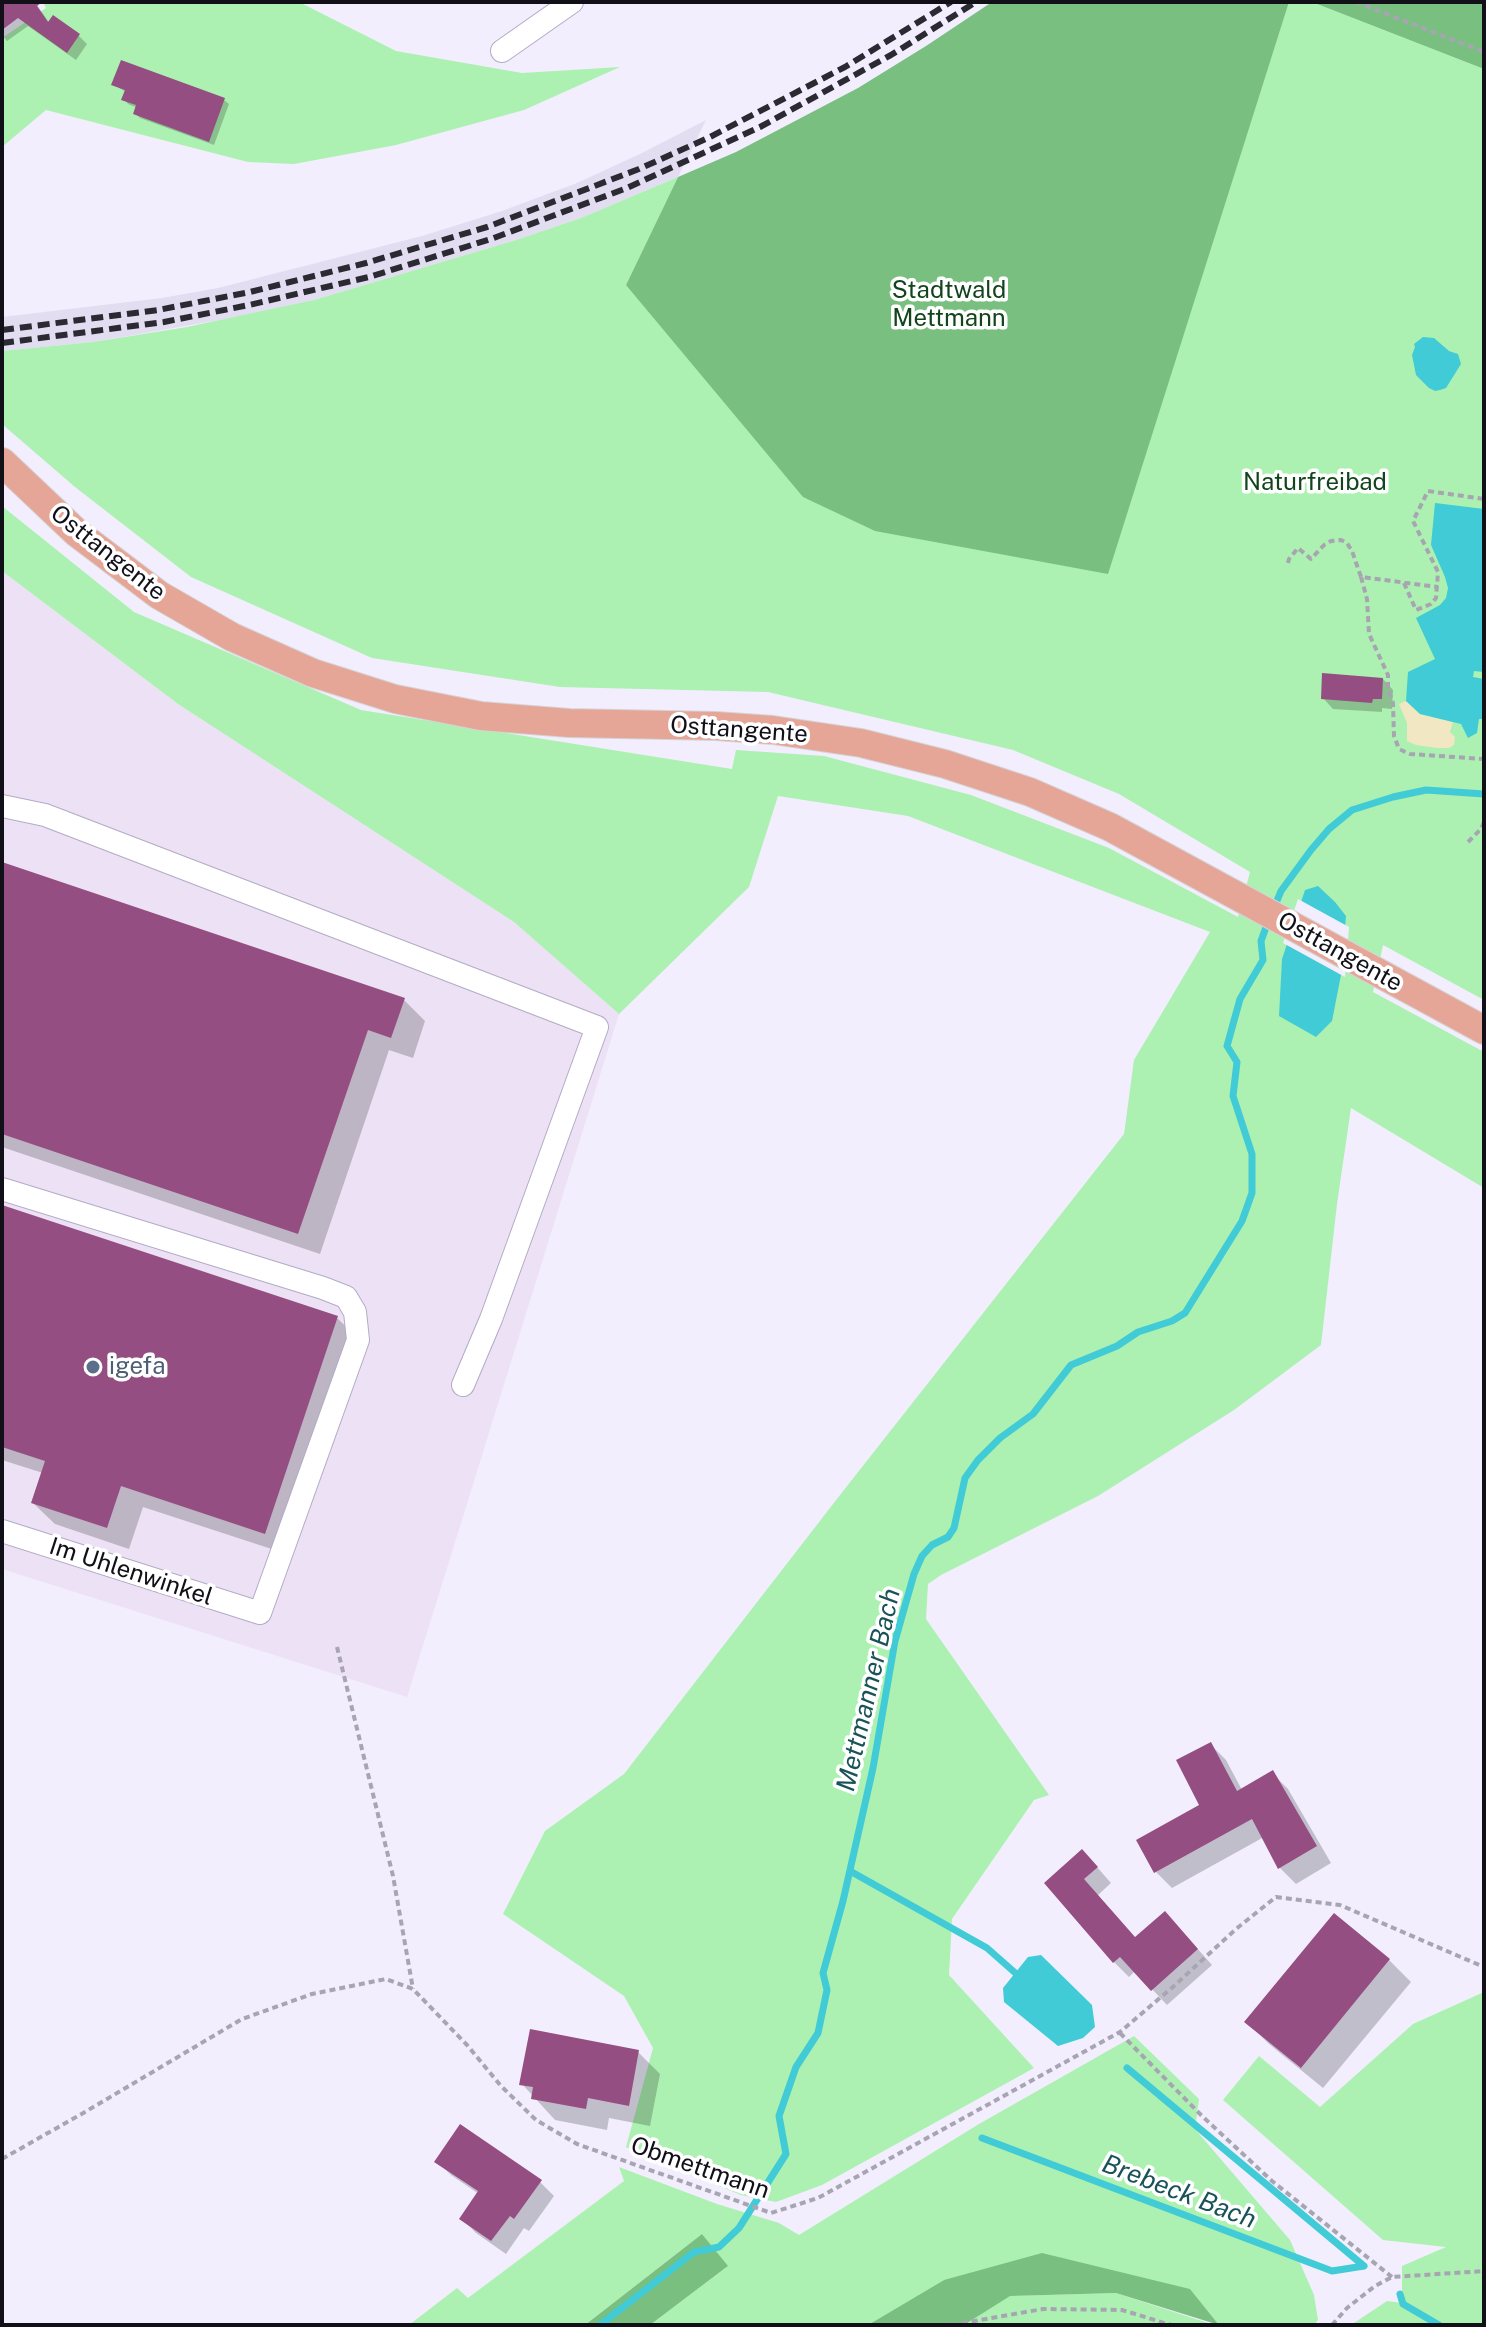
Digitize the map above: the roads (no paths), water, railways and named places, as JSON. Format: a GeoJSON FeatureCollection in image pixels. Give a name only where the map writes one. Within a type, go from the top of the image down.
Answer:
{"type":"FeatureCollection","features":[{"type":"Feature","properties":{"kind":"main road","name":"Osttangente"},"geometry":{"type":"LineString","coordinates":[[2,462],[77,533],[159,595],[257,649],[339,682],[395,699],[481,716],[569,723],[759,729],[889,749],[960,768],[1044,798],[1110,827],[1484,1030]]}},
{"type":"Feature","properties":{"kind":"lane"},"geometry":{"type":"LineString","coordinates":[[502,51],[572,2]]}},
{"type":"Feature","properties":{"kind":"lane"},"geometry":{"type":"LineString","coordinates":[[2,806],[45,815],[597,1027],[491,1319],[463,1385]]}},
{"type":"Feature","properties":{"kind":"lane","name":"Im Uhlenwinkel"},"geometry":{"type":"LineString","coordinates":[[2,1189],[346,1297],[355,1312],[358,1340],[260,1613],[2,1531]]}},
{"type":"Feature","properties":{"kind":"water"},"geometry":{"type":"Polygon","coordinates":[[[1423,337],[1434,338],[1449,351],[1458,354],[1461,364],[1446,388],[1435,391],[1416,375],[1412,355],[1414,344],[1423,337]]]}},
{"type":"Feature","properties":{"kind":"water"},"geometry":{"type":"Polygon","coordinates":[[[1435,503],[1484,509],[1484,672],[1474,671],[1473,677],[1484,679],[1484,719],[1479,719],[1477,733],[1468,738],[1461,724],[1420,714],[1406,701],[1408,672],[1435,659],[1416,618],[1440,605],[1446,598],[1448,588],[1431,545],[1435,503]]]}},
{"type":"Feature","properties":{"kind":"water"},"geometry":{"type":"Polygon","coordinates":[[[1318,886],[1346,916],[1341,975],[1332,1021],[1316,1037],[1279,1016],[1282,959],[1305,890],[1318,886]]]}},
{"type":"Feature","properties":{"kind":"water"},"geometry":{"type":"Polygon","coordinates":[[[1041,1955],[1092,2005],[1095,2027],[1083,2038],[1058,2046],[1004,2002],[1003,1988],[1028,1957],[1041,1955]]]}},
{"type":"Feature","properties":{"kind":"waterway","name":"Mettmanner Bach"},"geometry":{"type":"LineString","coordinates":[[1274,908],[1281,891],[1311,850],[1329,829],[1352,810],[1426,790],[1484,794]]}},
{"type":"Feature","properties":{"kind":"waterway","name":"Mettmanner Bach"},"geometry":{"type":"LineString","coordinates":[[600,2325],[694,2252],[719,2247],[739,2228],[786,2154],[779,2116],[796,2067],[818,2033],[827,1990],[823,1973],[873,1768],[895,1641],[922,1556],[932,1545],[948,1537],[954,1528],[965,1478],[1000,1438],[1033,1414],[1071,1365],[1185,1313],[1242,1221],[1252,1193],[1252,1154],[1233,1096],[1237,1062],[1227,1046],[1240,999],[1263,960],[1261,941],[1269,919]]}},
{"type":"Feature","properties":{"kind":"waterway"},"geometry":{"type":"LineString","coordinates":[[850,1871],[987,1948],[1021,1978]]}},
{"type":"Feature","properties":{"kind":"waterway"},"geometry":{"type":"LineString","coordinates":[[1127,2068],[1364,2266]]}},
{"type":"Feature","properties":{"kind":"waterway","name":"Brebeck Bach"},"geometry":{"type":"LineString","coordinates":[[982,2138],[1332,2271],[1364,2266]]}},
{"type":"Feature","properties":{"kind":"waterway","name":"Brebeck Bach"},"geometry":{"type":"LineString","coordinates":[[1400,2294],[1403,2304],[1439,2325]]}},
{"type":"Feature","properties":{"kind":"railway"},"geometry":{"type":"LineString","coordinates":[[2,330],[158,310],[250,292],[366,263],[487,227],[639,169],[710,137],[845,67],[951,2]]}},
{"type":"Feature","properties":{"kind":"railway"},"geometry":{"type":"LineString","coordinates":[[2,343],[164,322],[249,305],[369,277],[491,239],[627,188],[760,127],[891,55],[976,2]]}},
{"type":"Feature","properties":{"kind":"place","name":"igefa"},"geometry":{"type":"Point","coordinates":[93,1367]}},
{"type":"Feature","properties":{"kind":"park label","name":"Stadtwald Mettmann"},"geometry":{"type":"Point","coordinates":[949,305]}},
{"type":"Feature","properties":{"kind":"park label","name":"Naturfreibad"},"geometry":{"type":"Point","coordinates":[1315,483]}}]}
